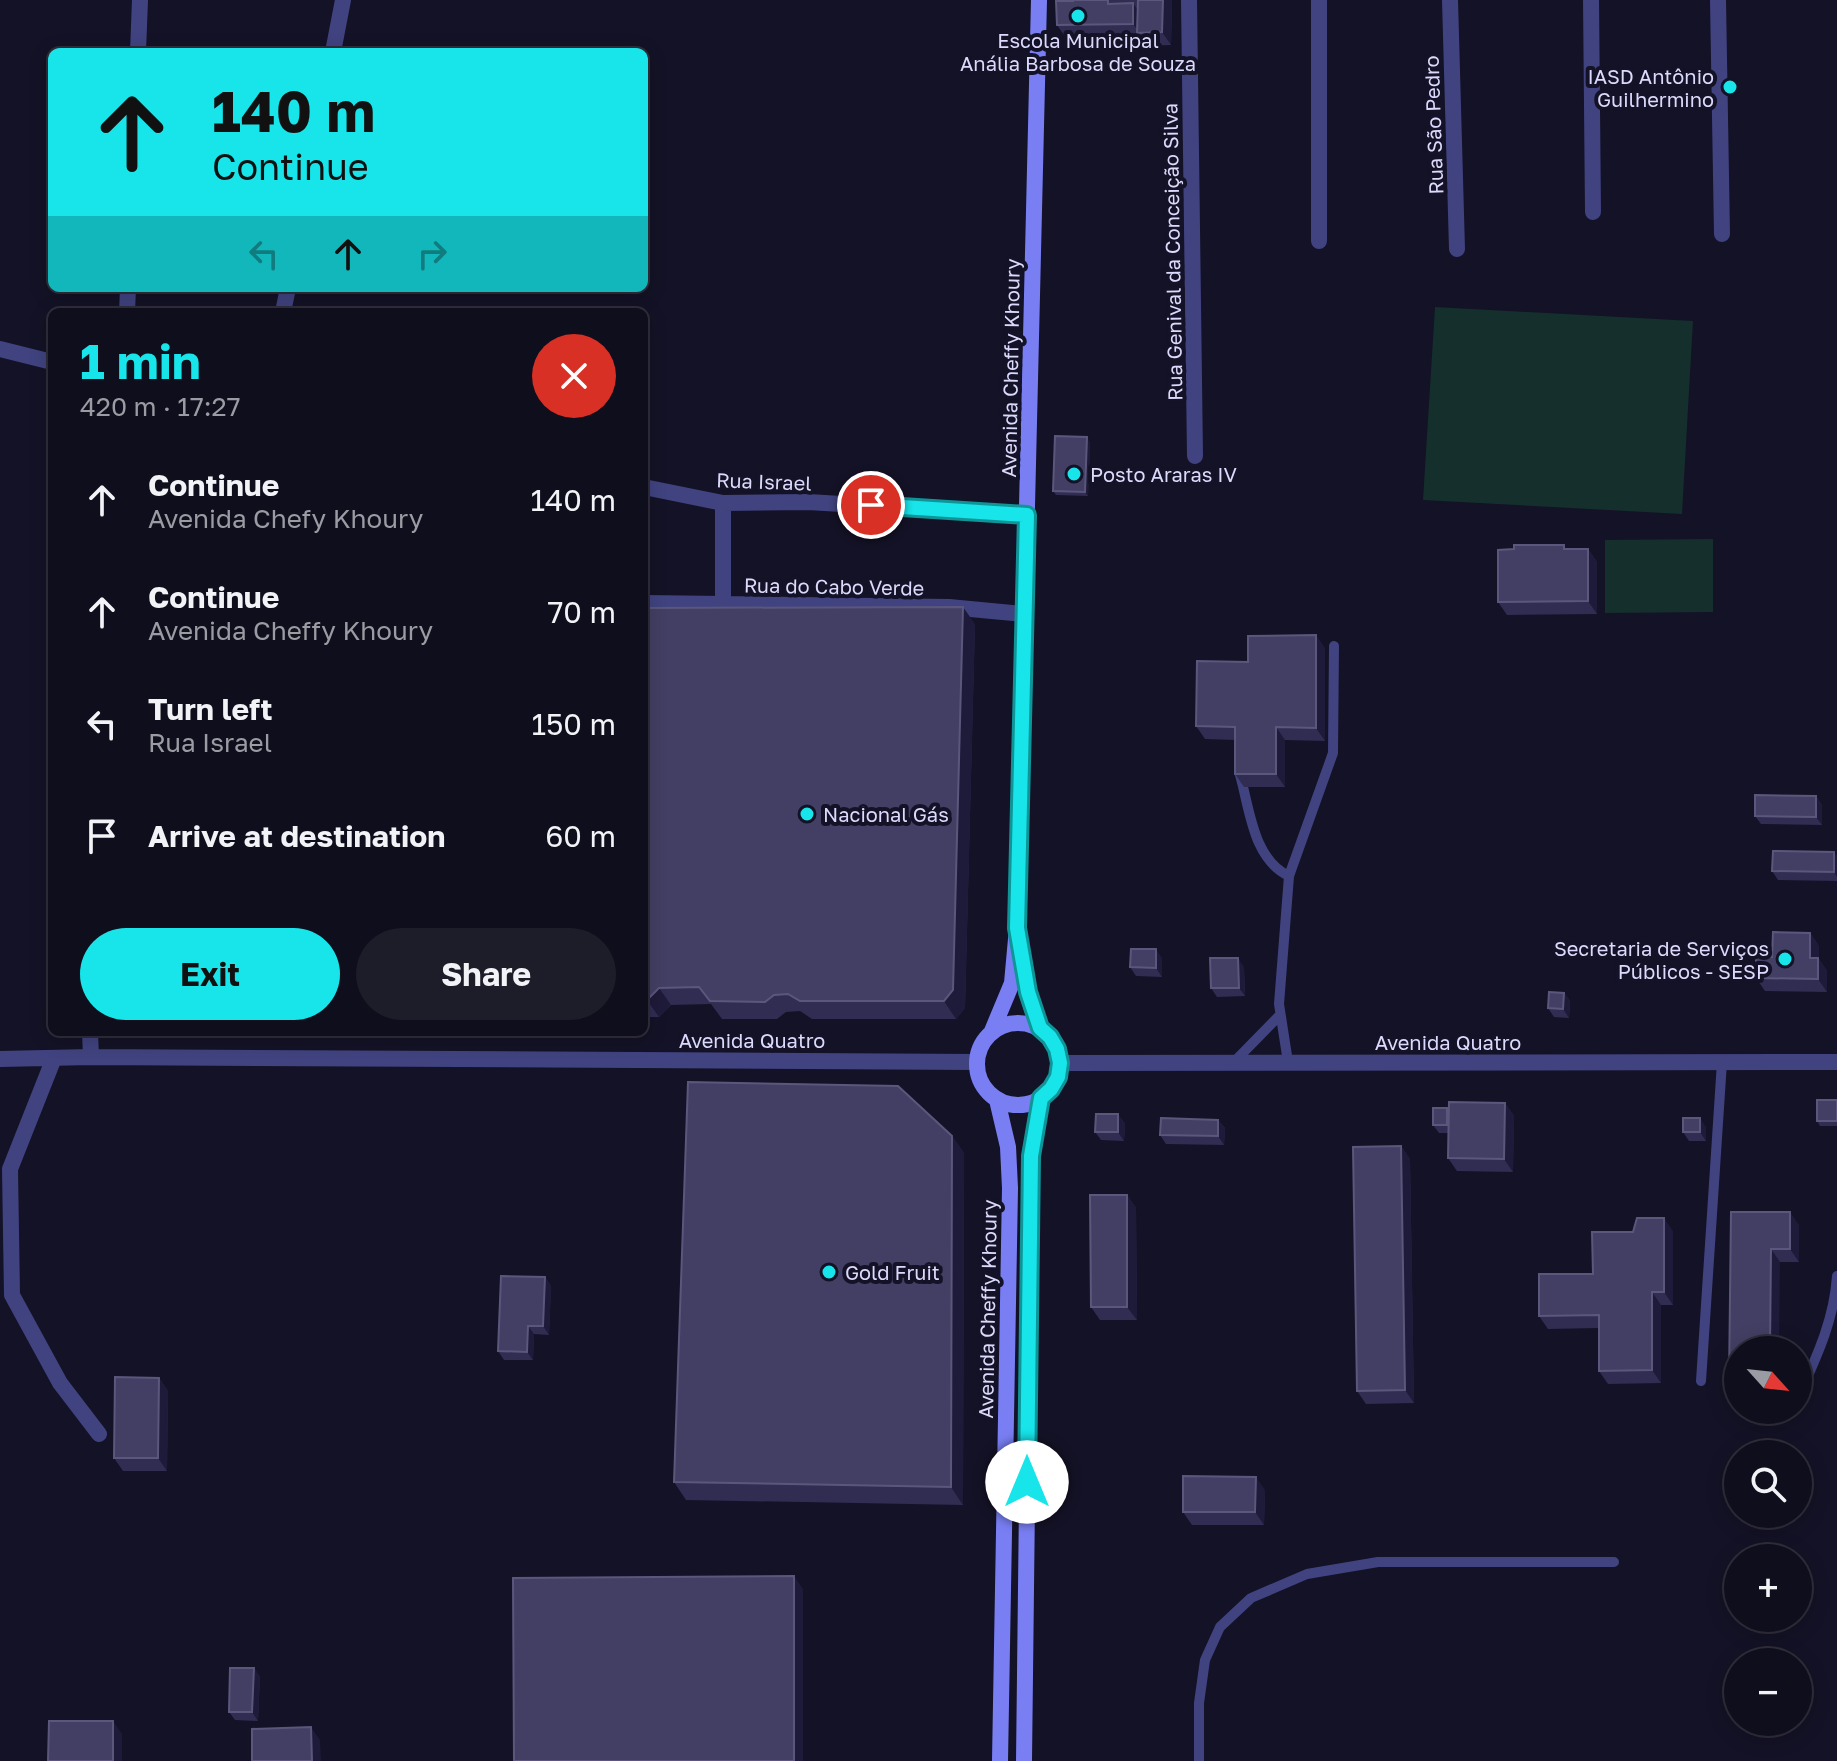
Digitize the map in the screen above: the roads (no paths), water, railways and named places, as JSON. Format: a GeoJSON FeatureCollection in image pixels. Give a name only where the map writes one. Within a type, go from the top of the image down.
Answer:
{"type":"FeatureCollection","features":[{"type":"Feature","properties":{"kind":"main road","name":"Avenida Cheffy Khoury"},"geometry":{"type":"LineString","coordinates":[[1017,928],[1039,0]]}},
{"type":"Feature","properties":{"kind":"main road"},"geometry":{"type":"LineString","coordinates":[[1017,928],[1028,992],[1040,1028]]}},
{"type":"Feature","properties":{"kind":"main road"},"geometry":{"type":"LineString","coordinates":[[992,1031],[1014,1022],[1028,1023],[1050,1037],[1060,1063],[1058,1077],[1041,1098],[1019,1105],[997,1100],[986,1090],[979,1077],[979,1050],[992,1031],[1012,983],[1017,928]]}},
{"type":"Feature","properties":{"kind":"main road","name":"Avenida Cheffy Khoury"},"geometry":{"type":"LineString","coordinates":[[1024,1761],[1031,1156],[1041,1098]]}},
{"type":"Feature","properties":{"kind":"main road","name":"Avenida Cheffy Khoury"},"geometry":{"type":"LineString","coordinates":[[997,1100],[1008,1147],[1010,1188],[1000,1761]]}},
{"type":"Feature","properties":{"kind":"street"},"geometry":{"type":"LineString","coordinates":[[138,48],[140,0]]}},
{"type":"Feature","properties":{"kind":"street"},"geometry":{"type":"LineString","coordinates":[[334,48],[343,0]]}},
{"type":"Feature","properties":{"kind":"street","name":"Rua Genival da Conceição Silva"},"geometry":{"type":"LineString","coordinates":[[1189,0],[1195,456]]}},
{"type":"Feature","properties":{"kind":"street"},"geometry":{"type":"LineString","coordinates":[[1319,0],[1319,241]]}},
{"type":"Feature","properties":{"kind":"street","name":"Rua São Pedro"},"geometry":{"type":"LineString","coordinates":[[1450,0],[1457,249]]}},
{"type":"Feature","properties":{"kind":"street"},"geometry":{"type":"LineString","coordinates":[[1591,0],[1593,212]]}},
{"type":"Feature","properties":{"kind":"street"},"geometry":{"type":"LineString","coordinates":[[1718,0],[1722,234]]}},
{"type":"Feature","properties":{"kind":"street"},"geometry":{"type":"LineString","coordinates":[[0,349],[48,361]]}},
{"type":"Feature","properties":{"kind":"street","name":"Rua Israel"},"geometry":{"type":"LineString","coordinates":[[648,488],[723,503],[808,502],[1027,515]]}},
{"type":"Feature","properties":{"kind":"street"},"geometry":{"type":"LineString","coordinates":[[723,503],[723,604]]}},
{"type":"Feature","properties":{"kind":"street","name":"Rua do Cabo Verde"},"geometry":{"type":"LineString","coordinates":[[648,603],[949,607],[1024,614]]}},
{"type":"Feature","properties":{"kind":"street"},"geometry":{"type":"LineString","coordinates":[[90,1036],[91,1057]]}},
{"type":"Feature","properties":{"kind":"street"},"geometry":{"type":"LineString","coordinates":[[54,1058],[10,1169],[12,1295],[60,1383],[99,1434]]}},
{"type":"Feature","properties":{"kind":"street","name":"Avenida Quatro"},"geometry":{"type":"LineString","coordinates":[[0,1059],[977,1062]]}},
{"type":"Feature","properties":{"kind":"street","name":"Avenida Quatro"},"geometry":{"type":"LineString","coordinates":[[1060,1063],[1837,1062]]}},
{"type":"Feature","properties":{"kind":"lane"},"geometry":{"type":"LineString","coordinates":[[1288,1062],[1279,1004],[1289,876],[1333,753],[1334,646]]}},
{"type":"Feature","properties":{"kind":"lane"},"geometry":{"type":"LineString","coordinates":[[1236,759],[1262,854],[1279,871],[1289,876]]}},
{"type":"Feature","properties":{"kind":"lane"},"geometry":{"type":"LineString","coordinates":[[1234,1062],[1280,1015]]}},
{"type":"Feature","properties":{"kind":"lane"},"geometry":{"type":"LineString","coordinates":[[1701,1381],[1722,1062]]}},
{"type":"Feature","properties":{"kind":"lane"},"geometry":{"type":"LineString","coordinates":[[1812,1366],[1832,1314],[1837,1276]]}},
{"type":"Feature","properties":{"kind":"lane"},"geometry":{"type":"LineString","coordinates":[[1199,1761],[1199,1703],[1205,1660],[1220,1627],[1251,1598],[1307,1574],[1378,1562],[1614,1562]]}},
{"type":"Feature","properties":{"kind":"place","name":"Escola Municipal Anália Barbosa de Souza"},"geometry":{"type":"Point","coordinates":[1078,16]}},
{"type":"Feature","properties":{"kind":"place","name":"IASD Antônio Guilhermino"},"geometry":{"type":"Point","coordinates":[1730,87]}},
{"type":"Feature","properties":{"kind":"place","name":"Posto Araras IV"},"geometry":{"type":"Point","coordinates":[1074,474]}},
{"type":"Feature","properties":{"kind":"place","name":"Nacional Gás"},"geometry":{"type":"Point","coordinates":[807,814]}},
{"type":"Feature","properties":{"kind":"place","name":"Secretaria de Serviços Públicos - SESP"},"geometry":{"type":"Point","coordinates":[1785,959]}},
{"type":"Feature","properties":{"kind":"place","name":"Gold Fruit"},"geometry":{"type":"Point","coordinates":[829,1272]}}]}
